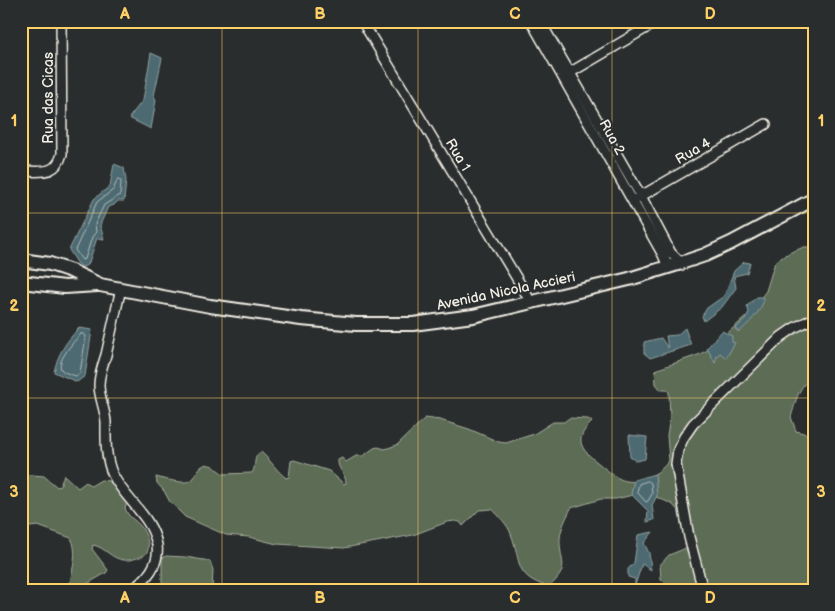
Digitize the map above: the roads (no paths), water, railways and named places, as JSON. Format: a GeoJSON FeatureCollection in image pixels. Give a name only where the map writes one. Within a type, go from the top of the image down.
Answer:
{"type":"FeatureCollection","features":[{"type":"Feature","properties":{"kind":"street","name":"Rua das Cicas"},"geometry":{"type":"LineString","coordinates":[[21,171],[50,170],[56,166],[62,154],[62,21]]}},
{"type":"Feature","properties":{"kind":"street","name":"Rua 1"},"geometry":{"type":"LineString","coordinates":[[362,21],[530,302]]}},
{"type":"Feature","properties":{"kind":"street","name":"Rua 2"},"geometry":{"type":"LineString","coordinates":[[531,21],[567,75],[641,196],[671,253],[680,263]]}},
{"type":"Feature","properties":{"kind":"street","name":"Rua 2"},"geometry":{"type":"LineString","coordinates":[[540,21],[668,267]]}},
{"type":"Feature","properties":{"kind":"street"},"geometry":{"type":"LineString","coordinates":[[567,75],[658,21]]}},
{"type":"Feature","properties":{"kind":"street","name":"Rua 4"},"geometry":{"type":"LineString","coordinates":[[632,201],[766,124]]}},
{"type":"Feature","properties":{"kind":"street","name":"Avenida Nicola Accieri"},"geometry":{"type":"LineString","coordinates":[[21,260],[38,261],[71,271],[100,284],[210,306],[301,319],[356,324],[413,324],[473,316],[629,279],[668,267],[705,255],[731,243],[814,199]]}},
{"type":"Feature","properties":{"kind":"street"},"geometry":{"type":"LineString","coordinates":[[24,282],[33,278],[38,261]]}},
{"type":"Feature","properties":{"kind":"street","name":"Avenida Nicola Accieri"},"geometry":{"type":"LineString","coordinates":[[24,282],[65,288],[100,284]]}},
{"type":"Feature","properties":{"kind":"street"},"geometry":{"type":"LineString","coordinates":[[121,288],[99,384],[105,415],[106,451],[113,475],[119,487],[138,507],[147,521],[154,534],[157,548],[154,566],[148,576],[132,590]]}},
{"type":"Feature","properties":{"kind":"street"},"geometry":{"type":"LineString","coordinates":[[703,590],[686,519],[676,464],[678,450],[693,424],[781,337],[814,318]]}},
{"type":"Feature","properties":{"kind":"water"},"geometry":{"type":"Polygon","coordinates":[[[151,53],[162,58],[154,96],[156,100],[151,129],[129,118],[143,100],[151,53]]]}},
{"type":"Feature","properties":{"kind":"water"},"geometry":{"type":"Polygon","coordinates":[[[114,164],[124,168],[126,180],[124,201],[118,201],[108,207],[100,225],[104,239],[97,238],[88,265],[82,267],[69,250],[94,199],[110,186],[114,164]]]}},
{"type":"Feature","properties":{"kind":"water"},"geometry":{"type":"Polygon","coordinates":[[[744,262],[750,263],[747,273],[734,276],[736,288],[722,307],[704,321],[702,316],[707,308],[724,296],[734,271],[744,262]]]}},
{"type":"Feature","properties":{"kind":"water"},"geometry":{"type":"Polygon","coordinates":[[[757,297],[762,297],[764,300],[760,309],[754,318],[739,332],[735,329],[745,320],[749,312],[747,306],[757,297]]]}},
{"type":"Feature","properties":{"kind":"water"},"geometry":{"type":"Polygon","coordinates":[[[79,328],[92,330],[85,376],[77,382],[54,372],[63,348],[79,328]]]}},
{"type":"Feature","properties":{"kind":"water"},"geometry":{"type":"Polygon","coordinates":[[[685,328],[691,345],[650,358],[644,353],[644,342],[661,338],[668,348],[666,336],[677,335],[685,328]]]}},
{"type":"Feature","properties":{"kind":"water"},"geometry":{"type":"Polygon","coordinates":[[[722,331],[732,336],[732,342],[735,343],[726,358],[720,353],[715,363],[707,348],[722,331]]]}},
{"type":"Feature","properties":{"kind":"water"},"geometry":{"type":"Polygon","coordinates":[[[629,435],[647,437],[645,459],[636,461],[630,457],[629,435]]]}},
{"type":"Feature","properties":{"kind":"water"},"geometry":{"type":"Polygon","coordinates":[[[655,474],[657,496],[652,505],[654,520],[647,522],[648,511],[631,494],[634,480],[655,474]]]}},
{"type":"Feature","properties":{"kind":"water"},"geometry":{"type":"Polygon","coordinates":[[[653,532],[644,543],[649,553],[651,570],[642,564],[635,585],[635,579],[628,577],[628,569],[634,563],[638,535],[653,532]]]}}]}
